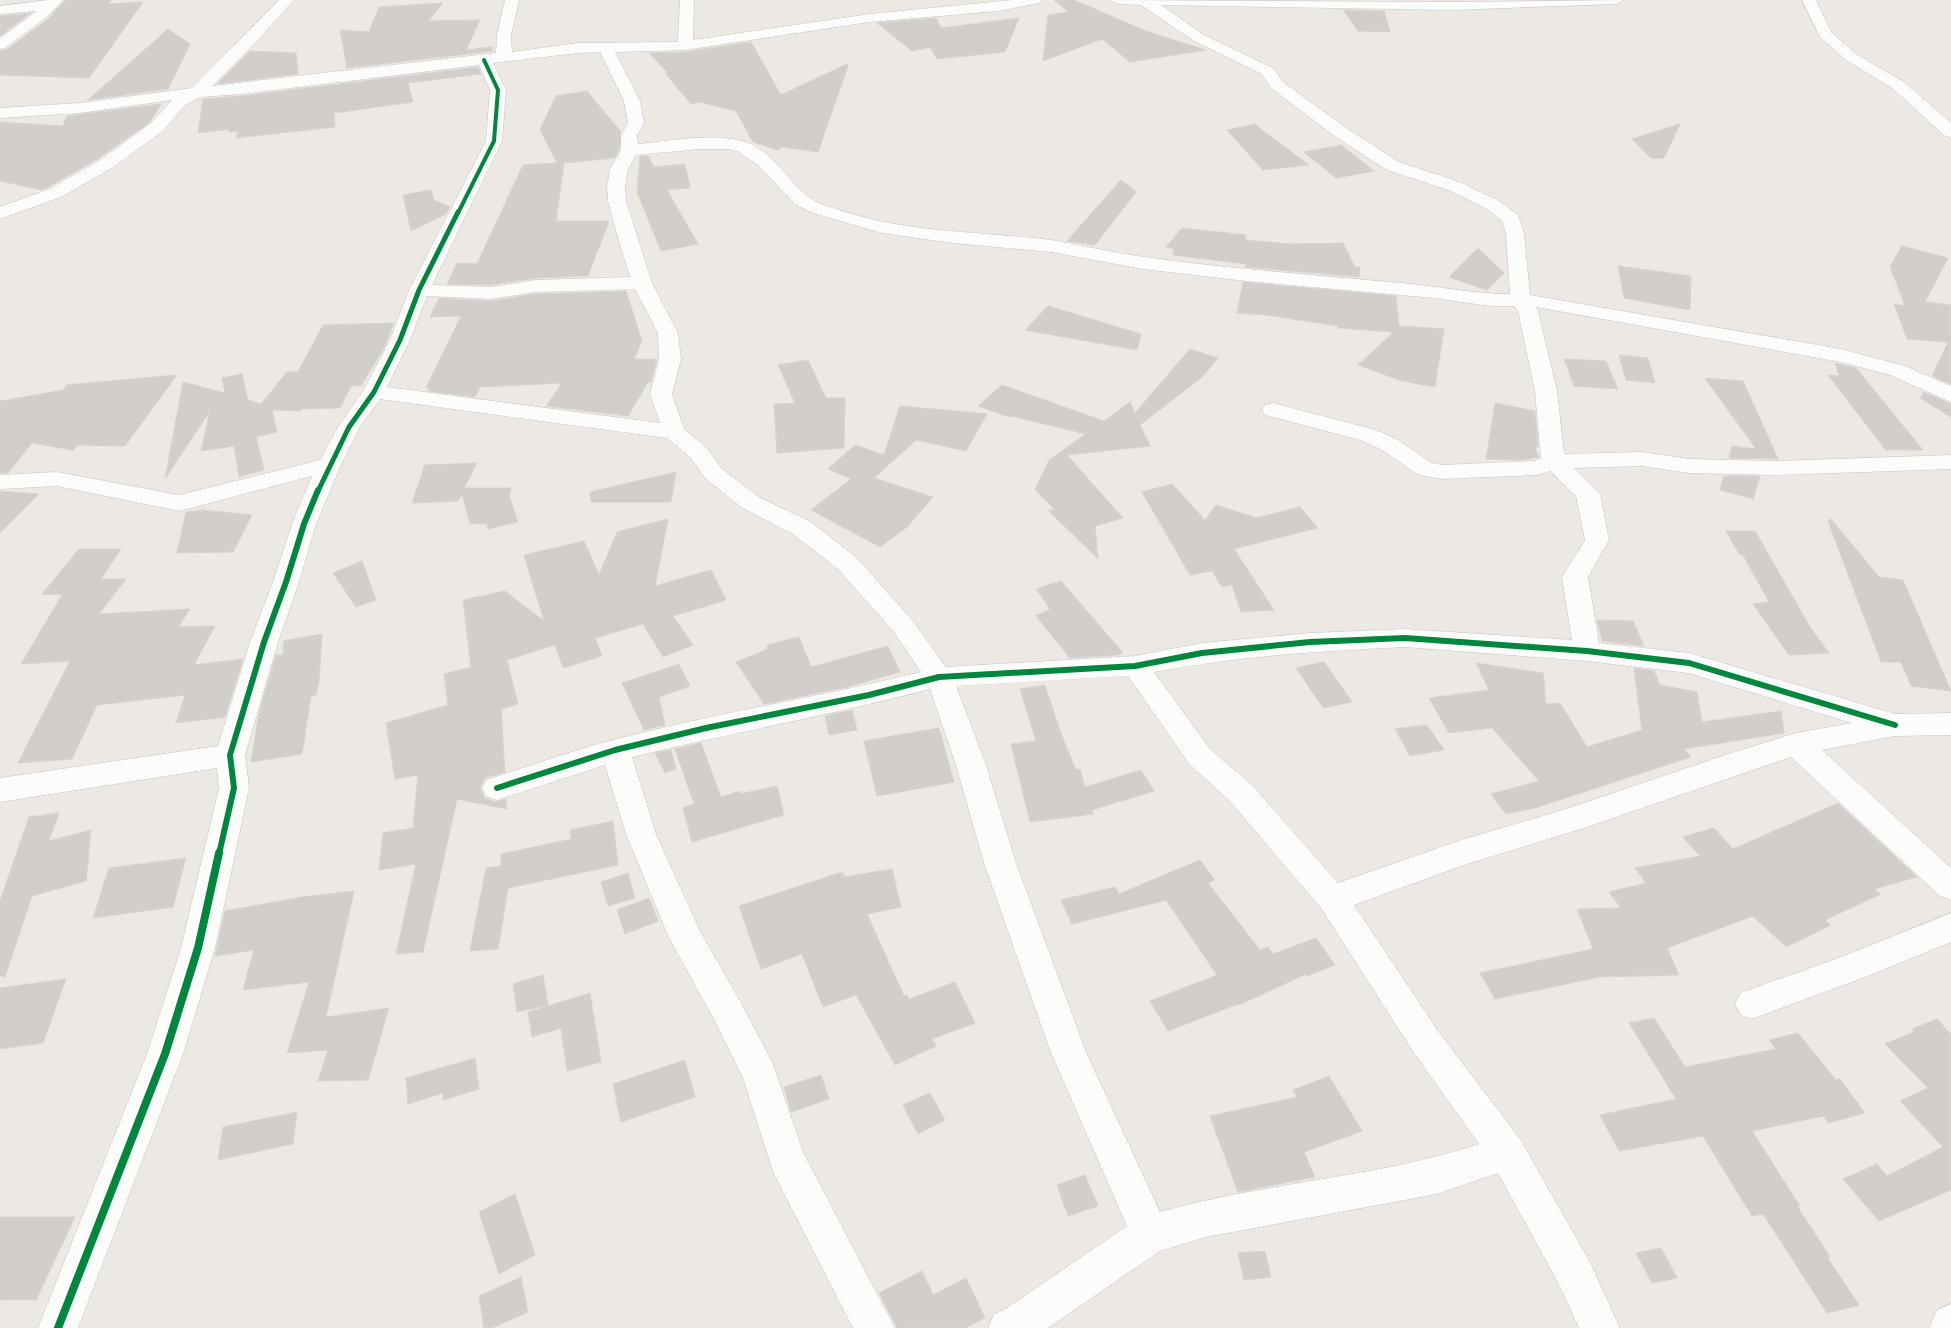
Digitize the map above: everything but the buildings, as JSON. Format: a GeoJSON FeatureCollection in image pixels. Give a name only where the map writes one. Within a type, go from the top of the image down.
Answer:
{"type":"FeatureCollection","features":[{"type":"Feature","properties":{"kind":"street"},"geometry":{"type":"LineString","coordinates":[[0,213],[55,193],[106,164],[157,127],[178,102],[197,92],[259,32],[287,0]]}},
{"type":"Feature","properties":{"kind":"street"},"geometry":{"type":"LineString","coordinates":[[58,1328],[165,1054],[198,948],[234,788],[230,755],[264,642],[286,582],[304,524],[329,465],[350,427],[374,392],[400,340],[419,290],[494,141],[498,90],[494,58],[504,35],[512,0]]}},
{"type":"Feature","properties":{"kind":"street"},"geometry":{"type":"LineString","coordinates":[[685,46],[687,0]]}},
{"type":"Feature","properties":{"kind":"street"},"geometry":{"type":"LineString","coordinates":[[0,113],[80,108],[197,92],[241,89],[578,48],[685,46],[870,18],[1035,0]]}},
{"type":"Feature","properties":{"kind":"street"},"geometry":{"type":"LineString","coordinates":[[1117,0],[1451,6],[1617,0]]}},
{"type":"Feature","properties":{"kind":"street"},"geometry":{"type":"LineString","coordinates":[[1810,0],[1824,34],[1851,57],[1898,85],[1951,132]]}},
{"type":"Feature","properties":{"kind":"street"},"geometry":{"type":"LineString","coordinates":[[1145,1],[1199,38],[1268,71],[1277,85],[1342,134],[1393,166],[1454,186],[1493,204],[1511,219],[1515,234],[1520,300],[1528,311],[1546,390],[1553,460],[1588,494],[1597,540],[1575,577],[1587,651]]}},
{"type":"Feature","properties":{"kind":"street"},"geometry":{"type":"LineString","coordinates":[[0,10],[54,3]]}},
{"type":"Feature","properties":{"kind":"street"},"geometry":{"type":"LineString","coordinates":[[0,44],[54,3]]}},
{"type":"Feature","properties":{"kind":"street"},"geometry":{"type":"LineString","coordinates":[[605,47],[632,101],[636,123],[629,134],[630,150],[619,170],[616,188],[617,201],[642,283],[668,334],[670,359],[661,394],[674,432],[698,452],[714,474],[750,502],[802,528],[847,563],[903,626],[939,677],[970,762],[1000,863],[1069,1053],[1150,1234]]}},
{"type":"Feature","properties":{"kind":"street"},"geometry":{"type":"LineString","coordinates":[[630,150],[700,144],[730,144],[745,148],[765,162],[802,201],[831,213],[882,227],[953,238],[1051,246],[1143,263],[1246,275],[1434,292],[1490,300],[1520,300],[1844,355],[1899,370],[1951,395]]}},
{"type":"Feature","properties":{"kind":"street"},"geometry":{"type":"LineString","coordinates":[[419,290],[492,293],[535,286],[642,283]]}},
{"type":"Feature","properties":{"kind":"street"},"geometry":{"type":"LineString","coordinates":[[374,392],[674,432]]}},
{"type":"Feature","properties":{"kind":"street"},"geometry":{"type":"LineString","coordinates":[[1273,410],[1368,435],[1390,445],[1425,469],[1442,472],[1538,468],[1553,460],[1642,459],[1689,466],[1777,468],[1951,462]]}},
{"type":"Feature","properties":{"kind":"street"},"geometry":{"type":"LineString","coordinates":[[0,482],[58,479],[179,503],[329,465]]}},
{"type":"Feature","properties":{"kind":"street"},"geometry":{"type":"LineString","coordinates":[[497,788],[615,750],[706,728],[869,695],[939,677],[1134,666],[1202,653],[1310,642],[1405,638],[1587,651],[1689,663],[1895,725]]}},
{"type":"Feature","properties":{"kind":"street"},"geometry":{"type":"LineString","coordinates":[[1134,666],[1200,757],[1240,792],[1332,899],[1426,1042],[1507,1152],[1576,1276],[1600,1328]]}},
{"type":"Feature","properties":{"kind":"street"},"geometry":{"type":"LineString","coordinates":[[1332,899],[1461,853],[1570,820],[1731,764],[1796,744],[1895,725],[1951,724]]}},
{"type":"Feature","properties":{"kind":"street"},"geometry":{"type":"LineString","coordinates":[[1796,744],[1846,788],[1901,843],[1951,887]]}},
{"type":"Feature","properties":{"kind":"street"},"geometry":{"type":"LineString","coordinates":[[615,750],[641,834],[686,938],[728,1012],[760,1076],[786,1159],[875,1328]]}},
{"type":"Feature","properties":{"kind":"street"},"geometry":{"type":"LineString","coordinates":[[0,790],[230,755]]}},
{"type":"Feature","properties":{"kind":"street"},"geometry":{"type":"LineString","coordinates":[[1752,1004],[1856,966],[1951,927]]}},
{"type":"Feature","properties":{"kind":"street"},"geometry":{"type":"LineString","coordinates":[[1008,1328],[1029,1316],[1150,1234],[1206,1218],[1437,1176],[1507,1152]]}},
{"type":"Feature","properties":{"kind":"street"},"geometry":{"type":"LineString","coordinates":[[1949,1328],[1951,1324]]}},
{"type":"Feature","properties":{"kind":"cycle path"},"geometry":{"type":"LineString","coordinates":[[58,1328],[165,1054],[198,948],[234,788],[230,755],[264,642],[286,582],[304,524],[329,465],[349,427],[374,392],[400,340],[419,290],[494,141],[498,90],[484,60]]}},
{"type":"Feature","properties":{"kind":"cycle path"},"geometry":{"type":"LineString","coordinates":[[497,788],[615,750],[706,728],[869,695],[939,677],[1135,666],[1202,653],[1310,642],[1405,638],[1587,651],[1689,663],[1895,725]]}}]}
